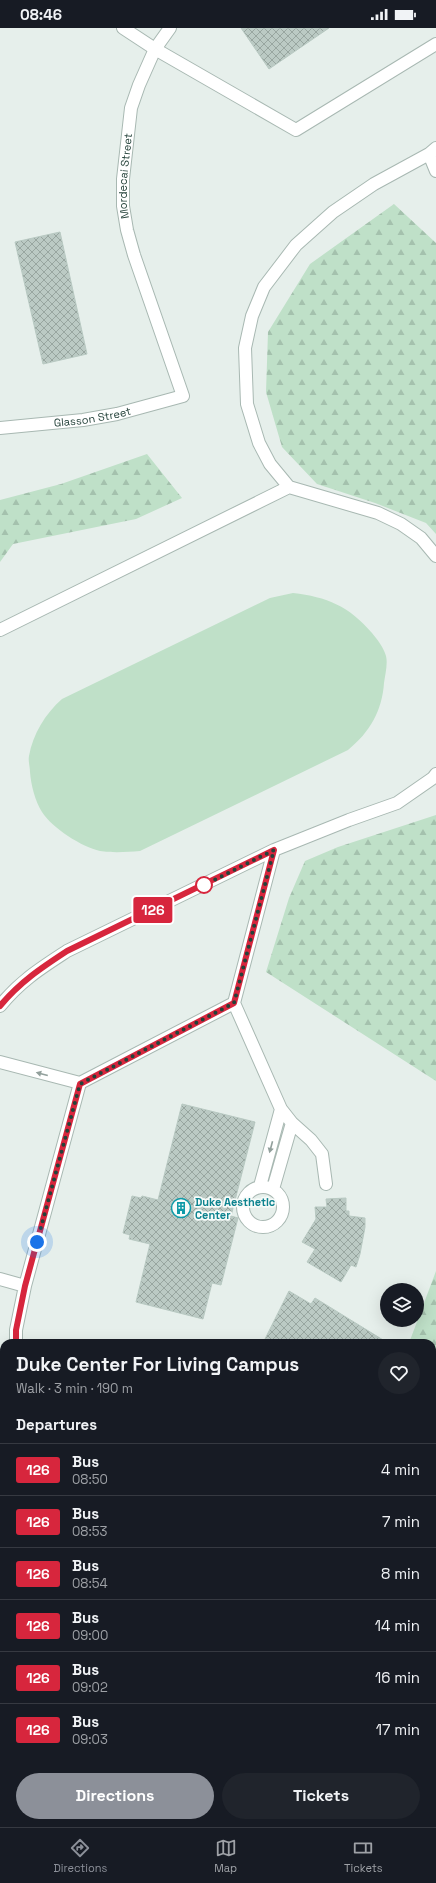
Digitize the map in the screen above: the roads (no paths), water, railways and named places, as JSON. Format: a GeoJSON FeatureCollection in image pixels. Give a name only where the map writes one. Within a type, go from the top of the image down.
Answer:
{"type":"FeatureCollection","features":[{"type":"Feature","properties":{"kind":"street"},"geometry":{"type":"LineString","coordinates":[[123,28],[155,49],[296,130],[436,44]]}},
{"type":"Feature","properties":{"kind":"street","name":"Mordecai Street"},"geometry":{"type":"LineString","coordinates":[[170,28],[155,49],[139,84],[131,108],[123,179],[123,206],[134,255],[183,396]]}},
{"type":"Feature","properties":{"kind":"street"},"geometry":{"type":"LineString","coordinates":[[436,171],[433,151],[374,184],[333,212],[296,244],[264,287],[252,316],[245,348],[248,404],[259,443],[270,464],[289,487],[378,513],[401,524],[421,538],[436,556]]}},
{"type":"Feature","properties":{"kind":"street","name":"Glasson Street"},"geometry":{"type":"LineString","coordinates":[[0,428],[83,420],[117,414],[183,396]]}},
{"type":"Feature","properties":{"kind":"street"},"geometry":{"type":"LineString","coordinates":[[0,630],[289,487]]}},
{"type":"Feature","properties":{"kind":"street"},"geometry":{"type":"LineString","coordinates":[[0,1006],[14,989],[39,969],[67,951],[274,850],[349,820],[397,803],[433,778],[436,774]]}},
{"type":"Feature","properties":{"kind":"street"},"geometry":{"type":"LineString","coordinates":[[274,850],[234,1003],[281,1109],[292,1123],[311,1140],[322,1154],[326,1184]]}},
{"type":"Feature","properties":{"kind":"street"},"geometry":{"type":"LineString","coordinates":[[0,1062],[80,1084],[234,1003]]}},
{"type":"Feature","properties":{"kind":"street"},"geometry":{"type":"LineString","coordinates":[[16,1339],[16,1330],[25,1286],[80,1084]]}},
{"type":"Feature","properties":{"kind":"street"},"geometry":{"type":"LineString","coordinates":[[260,1186],[281,1109]]}},
{"type":"Feature","properties":{"kind":"street"},"geometry":{"type":"LineString","coordinates":[[273,1189],[292,1123]]}},
{"type":"Feature","properties":{"kind":"street"},"geometry":{"type":"LineString","coordinates":[[260,1186],[273,1189],[282,1199],[282,1212],[275,1223],[262,1227],[250,1222],[246,1217],[243,1204],[248,1192],[260,1186]]}},
{"type":"Feature","properties":{"kind":"street"},"geometry":{"type":"LineString","coordinates":[[0,1279],[25,1286]]}},
{"type":"Feature","properties":{"kind":"place","name":"Duke Aesthetic Center"},"geometry":{"type":"Point","coordinates":[181,1208]}}]}
